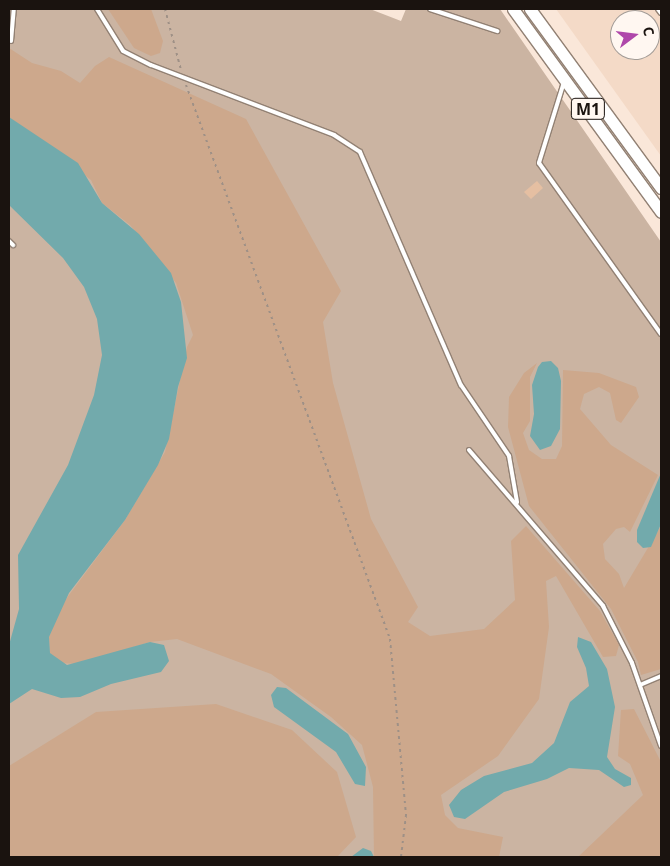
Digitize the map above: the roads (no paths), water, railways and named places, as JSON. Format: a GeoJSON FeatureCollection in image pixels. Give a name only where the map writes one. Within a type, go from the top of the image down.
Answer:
{"type":"FeatureCollection","features":[{"type":"Feature","properties":{"kind":"highway","name":"М1"},"geometry":{"type":"LineString","coordinates":[[512,9],[565,78],[661,212]]}},
{"type":"Feature","properties":{"kind":"highway","name":"М1"},"geometry":{"type":"LineString","coordinates":[[530,9],[661,188]]}},
{"type":"Feature","properties":{"kind":"lane"},"geometry":{"type":"LineString","coordinates":[[11,41],[14,9]]}},
{"type":"Feature","properties":{"kind":"lane"},"geometry":{"type":"LineString","coordinates":[[97,9],[123,51],[183,77],[334,135],[360,152],[460,386],[509,456],[517,502]]}},
{"type":"Feature","properties":{"kind":"lane"},"geometry":{"type":"LineString","coordinates":[[430,9],[497,31]]}},
{"type":"Feature","properties":{"kind":"lane"},"geometry":{"type":"LineString","coordinates":[[658,9],[661,13]]}},
{"type":"Feature","properties":{"kind":"lane"},"geometry":{"type":"LineString","coordinates":[[565,78],[539,163],[661,334]]}},
{"type":"Feature","properties":{"kind":"lane"},"geometry":{"type":"LineString","coordinates":[[9,241],[13,245]]}},
{"type":"Feature","properties":{"kind":"lane"},"geometry":{"type":"LineString","coordinates":[[469,450],[517,502],[603,606],[640,685],[661,746]]}},
{"type":"Feature","properties":{"kind":"lane"},"geometry":{"type":"LineString","coordinates":[[640,685],[661,676]]}},
{"type":"Feature","properties":{"kind":"water"},"geometry":{"type":"Polygon","coordinates":[[[9,117],[78,163],[102,203],[139,234],[171,273],[181,302],[187,358],[178,387],[169,439],[158,465],[125,520],[69,593],[49,637],[50,653],[67,665],[150,642],[164,645],[169,661],[161,672],[111,684],[80,697],[61,698],[32,689],[9,704],[9,645],[19,609],[18,555],[68,465],[94,395],[102,355],[97,319],[84,287],[63,258],[9,205],[9,117]]]}},
{"type":"Feature","properties":{"kind":"water"},"geometry":{"type":"Polygon","coordinates":[[[551,361],[558,368],[561,381],[560,429],[551,446],[540,450],[530,436],[534,414],[532,385],[538,367],[542,362],[551,361]]]}},
{"type":"Feature","properties":{"kind":"water"},"geometry":{"type":"Polygon","coordinates":[[[661,473],[661,524],[651,547],[643,548],[637,542],[637,530],[661,473]]]}},
{"type":"Feature","properties":{"kind":"water"},"geometry":{"type":"Polygon","coordinates":[[[578,637],[591,642],[607,669],[615,707],[607,757],[615,769],[631,778],[631,785],[624,787],[599,770],[569,768],[547,779],[504,792],[465,819],[454,817],[449,805],[461,790],[484,776],[532,763],[554,743],[570,702],[589,686],[586,668],[577,647],[578,637]]]}},
{"type":"Feature","properties":{"kind":"water"},"geometry":{"type":"Polygon","coordinates":[[[277,687],[286,688],[348,734],[366,767],[365,786],[355,784],[336,752],[274,707],[271,695],[277,687]]]}},
{"type":"Feature","properties":{"kind":"water"},"geometry":{"type":"Polygon","coordinates":[[[363,848],[371,851],[374,857],[351,857],[363,848]]]}}]}
